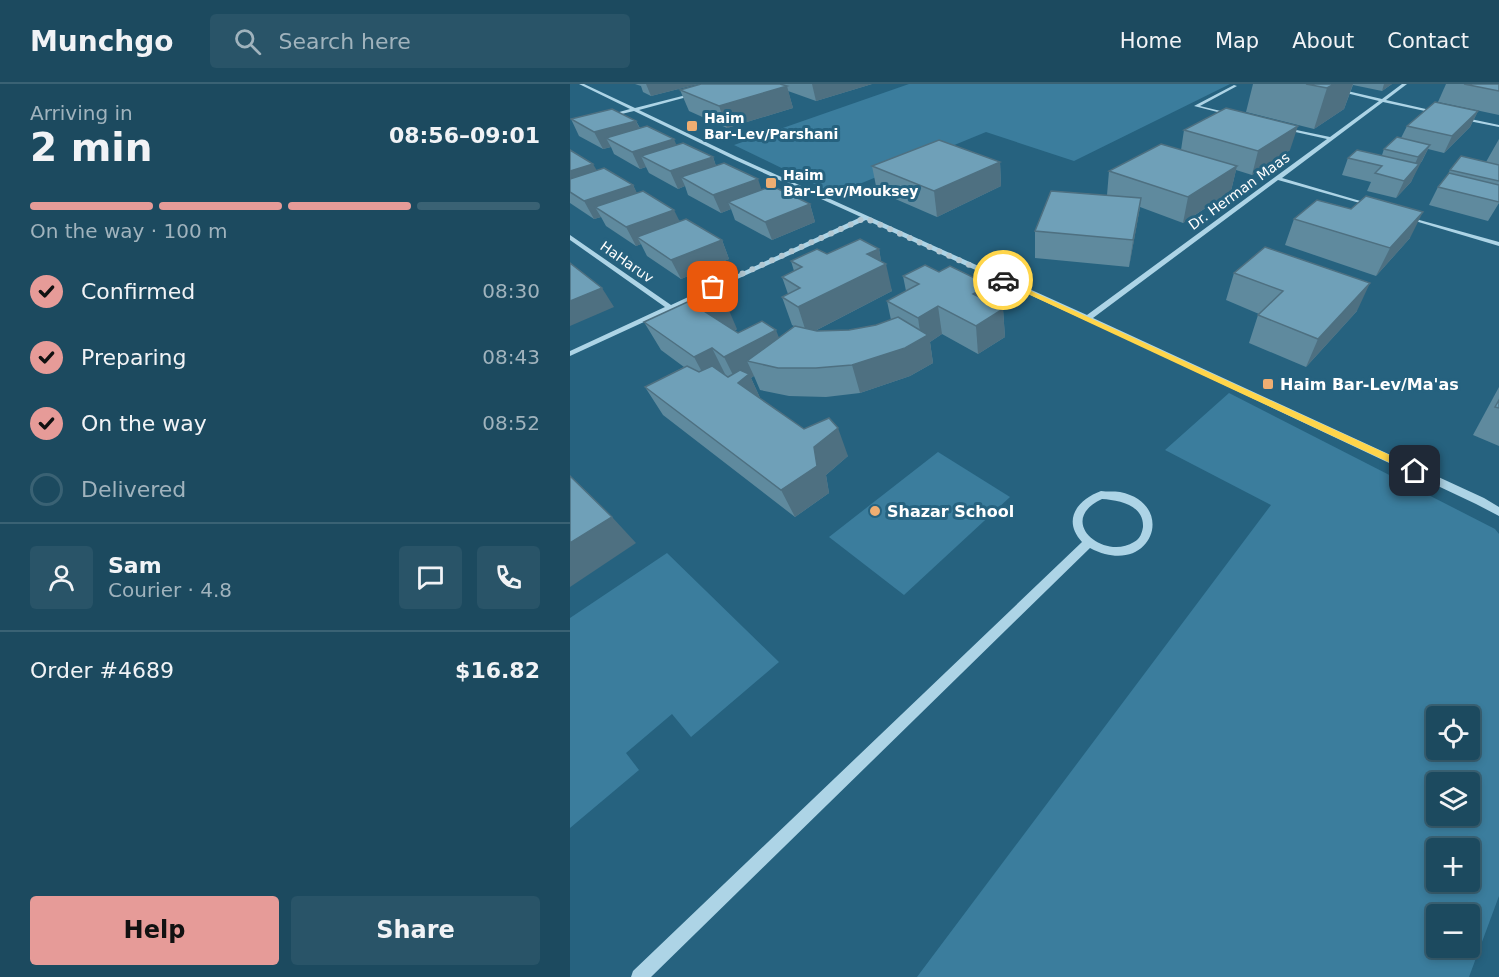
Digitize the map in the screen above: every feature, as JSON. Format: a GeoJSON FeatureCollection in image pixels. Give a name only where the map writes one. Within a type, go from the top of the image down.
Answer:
{"type":"FeatureCollection","features":[{"type":"Feature","properties":{"kind":"street"},"geometry":{"type":"LineString","coordinates":[[580,84],[865,218],[1088,318],[1480,501],[1499,512]]}},
{"type":"Feature","properties":{"kind":"street"},"geometry":{"type":"LineString","coordinates":[[1311,84],[1445,115]]}},
{"type":"Feature","properties":{"kind":"street","name":"Dr. Herman Maas"},"geometry":{"type":"LineString","coordinates":[[1088,318],[1405,84]]}},
{"type":"Feature","properties":{"kind":"street"},"geometry":{"type":"LineString","coordinates":[[1235,86],[1196,106],[1237,116]]}},
{"type":"Feature","properties":{"kind":"street"},"geometry":{"type":"LineString","coordinates":[[601,118],[706,90]]}},
{"type":"Feature","properties":{"kind":"street"},"geometry":{"type":"LineString","coordinates":[[1456,117],[1499,126]]}},
{"type":"Feature","properties":{"kind":"street"},"geometry":{"type":"LineString","coordinates":[[1280,127],[1331,139]]}},
{"type":"Feature","properties":{"kind":"street"},"geometry":{"type":"LineString","coordinates":[[1277,178],[1375,207]]}},
{"type":"Feature","properties":{"kind":"street"},"geometry":{"type":"LineString","coordinates":[[1397,214],[1499,244]]}},
{"type":"Feature","properties":{"kind":"street"},"geometry":{"type":"LineString","coordinates":[[570,354],[865,218]]}},
{"type":"Feature","properties":{"kind":"street","name":"HaHaruv"},"geometry":{"type":"LineString","coordinates":[[570,237],[670,307]]}},
{"type":"Feature","properties":{"kind":"street"},"geometry":{"type":"LineString","coordinates":[[1101,495],[1121,496],[1140,505],[1149,519],[1150,527],[1143,541],[1127,550],[1107,550],[1089,542],[1077,527],[1077,518],[1084,504],[1101,495]]}},
{"type":"Feature","properties":{"kind":"street"},"geometry":{"type":"LineString","coordinates":[[639,977],[1089,542]]}},
{"type":"Feature","properties":{"kind":"shaded area"},"geometry":{"type":"Polygon","coordinates":[[[909,84],[1230,84],[1074,161],[986,132],[835,194],[734,145],[909,84]]]}},
{"type":"Feature","properties":{"kind":"shaded area"},"geometry":{"type":"Polygon","coordinates":[[[1229,393],[1495,529],[1499,534],[1499,896],[1480,947],[1480,904],[1426,904],[1426,958],[1476,958],[1469,977],[917,977],[1271,505],[1165,450],[1229,393]]]}},
{"type":"Feature","properties":{"kind":"shaded area"},"geometry":{"type":"Polygon","coordinates":[[[938,452],[1010,497],[904,595],[829,537],[938,452]]]}},
{"type":"Feature","properties":{"kind":"shaded area"},"geometry":{"type":"Polygon","coordinates":[[[667,553],[779,662],[691,737],[672,714],[626,753],[639,770],[570,828],[570,618],[667,553]]]}},
{"type":"Feature","properties":{"kind":"building"},"geometry":{"type":"Polygon","coordinates":[[[701,84],[780,84],[787,86],[719,106],[680,90],[701,84]]]}},
{"type":"Feature","properties":{"kind":"building"},"geometry":{"type":"Polygon","coordinates":[[[1306,84],[1334,84],[1327,88],[1306,84]]]}},
{"type":"Feature","properties":{"kind":"building"},"geometry":{"type":"Polygon","coordinates":[[[1464,84],[1499,84],[1499,91],[1464,84]]]}},
{"type":"Feature","properties":{"kind":"building"},"geometry":{"type":"Polygon","coordinates":[[[1435,102],[1478,111],[1452,136],[1407,126],[1435,102]]]}},
{"type":"Feature","properties":{"kind":"building"},"geometry":{"type":"Polygon","coordinates":[[[1226,108],[1298,126],[1258,151],[1184,130],[1226,108]]]}},
{"type":"Feature","properties":{"kind":"building"},"geometry":{"type":"Polygon","coordinates":[[[612,109],[636,121],[594,132],[571,119],[612,109]]]}},
{"type":"Feature","properties":{"kind":"building"},"geometry":{"type":"Polygon","coordinates":[[[647,126],[674,139],[632,152],[606,138],[647,126]]]}},
{"type":"Feature","properties":{"kind":"building"},"geometry":{"type":"Polygon","coordinates":[[[1397,137],[1430,145],[1418,157],[1384,149],[1397,137]]]}},
{"type":"Feature","properties":{"kind":"building"},"geometry":{"type":"Polygon","coordinates":[[[939,140],[1000,162],[934,191],[872,166],[939,140]]]}},
{"type":"Feature","properties":{"kind":"building"},"geometry":{"type":"Polygon","coordinates":[[[683,143],[713,157],[670,171],[641,156],[683,143]]]}},
{"type":"Feature","properties":{"kind":"building"},"geometry":{"type":"Polygon","coordinates":[[[1161,144],[1237,166],[1188,197],[1109,171],[1161,144]]]}},
{"type":"Feature","properties":{"kind":"building"},"geometry":{"type":"Polygon","coordinates":[[[570,150],[593,164],[570,171],[570,150]]]}},
{"type":"Feature","properties":{"kind":"building"},"geometry":{"type":"Polygon","coordinates":[[[1357,150],[1419,164],[1404,181],[1375,173],[1382,166],[1348,158],[1357,150]]]}},
{"type":"Feature","properties":{"kind":"building"},"geometry":{"type":"Polygon","coordinates":[[[1461,156],[1499,165],[1499,181],[1450,170],[1461,156]]]}},
{"type":"Feature","properties":{"kind":"building"},"geometry":{"type":"Polygon","coordinates":[[[724,163],[758,179],[713,195],[681,177],[724,163]]]}},
{"type":"Feature","properties":{"kind":"building"},"geometry":{"type":"Polygon","coordinates":[[[604,168],[633,185],[584,201],[570,192],[570,179],[604,168]]]}},
{"type":"Feature","properties":{"kind":"building"},"geometry":{"type":"Polygon","coordinates":[[[1449,173],[1499,185],[1499,202],[1438,187],[1449,173]]]}},
{"type":"Feature","properties":{"kind":"building"},"geometry":{"type":"Polygon","coordinates":[[[772,186],[810,204],[765,222],[728,202],[772,186]]]}},
{"type":"Feature","properties":{"kind":"building"},"geometry":{"type":"Polygon","coordinates":[[[643,191],[674,210],[626,227],[595,207],[643,191]]]}},
{"type":"Feature","properties":{"kind":"building"},"geometry":{"type":"Polygon","coordinates":[[[1051,191],[1141,198],[1133,240],[1035,231],[1051,191]]]}},
{"type":"Feature","properties":{"kind":"building"},"geometry":{"type":"Polygon","coordinates":[[[1366,196],[1423,212],[1390,248],[1294,219],[1317,200],[1351,209],[1366,196]]]}},
{"type":"Feature","properties":{"kind":"building"},"geometry":{"type":"Polygon","coordinates":[[[686,219],[722,240],[671,260],[637,237],[686,219]]]}},
{"type":"Feature","properties":{"kind":"building"},"geometry":{"type":"Polygon","coordinates":[[[860,239],[879,249],[867,254],[886,264],[798,307],[782,297],[800,288],[782,277],[802,267],[791,261],[817,249],[827,254],[860,239]]]}},
{"type":"Feature","properties":{"kind":"building"},"geometry":{"type":"Polygon","coordinates":[[[1265,247],[1370,283],[1318,339],[1258,315],[1283,291],[1234,273],[1265,247]]]}},
{"type":"Feature","properties":{"kind":"building"},"geometry":{"type":"Polygon","coordinates":[[[570,263],[602,288],[570,301],[570,263]]]}},
{"type":"Feature","properties":{"kind":"building"},"geometry":{"type":"Polygon","coordinates":[[[925,265],[939,272],[950,266],[989,285],[973,294],[1003,309],[976,326],[938,306],[918,318],[887,301],[919,284],[903,276],[925,265]]]}},
{"type":"Feature","properties":{"kind":"building"},"geometry":{"type":"Polygon","coordinates":[[[709,292],[725,301],[704,311],[738,333],[762,321],[776,330],[724,357],[712,348],[694,357],[644,322],[709,292]]]}},
{"type":"Feature","properties":{"kind":"building"},"geometry":{"type":"Polygon","coordinates":[[[898,317],[928,335],[905,348],[852,365],[778,368],[747,361],[795,326],[817,331],[849,330],[876,325],[898,317]]]}},
{"type":"Feature","properties":{"kind":"building"},"geometry":{"type":"Polygon","coordinates":[[[687,366],[699,372],[712,366],[728,377],[740,370],[749,374],[738,383],[804,429],[829,418],[838,428],[814,447],[817,466],[781,490],[645,387],[687,366]]]}},
{"type":"Feature","properties":{"kind":"building"},"geometry":{"type":"Polygon","coordinates":[[[570,476],[612,517],[570,543],[570,476]]]}},
{"type":"Feature","properties":{"kind":"way so far"},"geometry":{"type":"LineString","coordinates":[[713,287],[865,218],[1003,280]]}},
{"type":"Feature","properties":{"kind":"place","name":"Haim Bar-Lev/Parshani"},"geometry":{"type":"Point","coordinates":[692,126]}},
{"type":"Feature","properties":{"kind":"place","name":"Haim Bar-Lev/Mouksey"},"geometry":{"type":"Point","coordinates":[771,183]}},
{"type":"Feature","properties":{"kind":"place","name":"Haim Bar-Lev/Ma'as"},"geometry":{"type":"Point","coordinates":[1268,384]}},
{"type":"Feature","properties":{"kind":"place","name":"Shazar School"},"geometry":{"type":"Point","coordinates":[875,511]}},
{"type":"Feature","properties":{"kind":"route"},"geometry":{"type":"LineString","coordinates":[[1003,280],[1415,471]]}}]}
